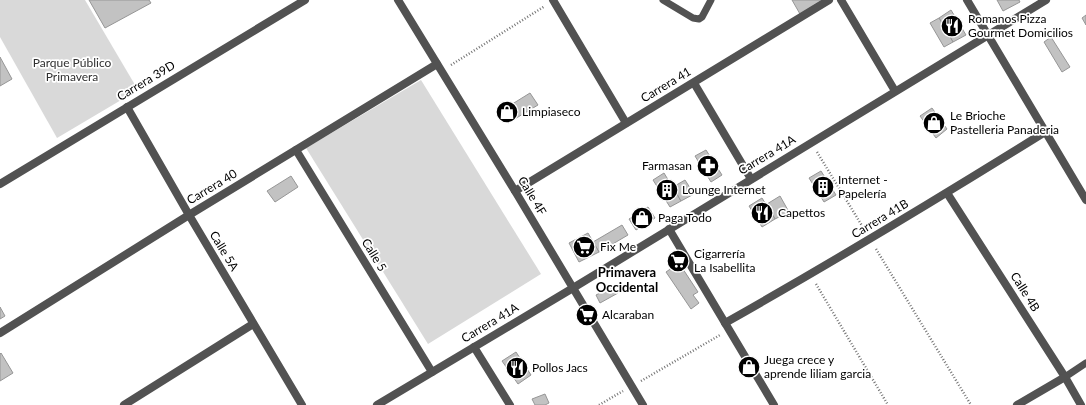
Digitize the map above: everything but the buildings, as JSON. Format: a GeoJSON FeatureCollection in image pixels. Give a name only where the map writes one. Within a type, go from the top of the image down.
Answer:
{"type":"FeatureCollection","features":[{"type":"Feature","properties":{"kind":"street","name":"Carrera 39D"},"geometry":{"type":"LineString","coordinates":[[0,184],[305,0]]}},
{"type":"Feature","properties":{"kind":"street","name":"Calle 4F"},"geometry":{"type":"LineString","coordinates":[[398,0],[515,191],[643,405]]}},
{"type":"Feature","properties":{"kind":"street"},"geometry":{"type":"LineString","coordinates":[[554,0],[626,123]]}},
{"type":"Feature","properties":{"kind":"street","name":"Carrera 41"},"geometry":{"type":"LineString","coordinates":[[515,191],[829,0]]}},
{"type":"Feature","properties":{"kind":"street"},"geometry":{"type":"LineString","coordinates":[[840,0],[895,92]]}},
{"type":"Feature","properties":{"kind":"street"},"geometry":{"type":"LineString","coordinates":[[967,0],[1086,200]]}},
{"type":"Feature","properties":{"kind":"street","name":"Carrera 41A"},"geometry":{"type":"LineString","coordinates":[[377,405],[573,288],[1046,0]]}},
{"type":"Feature","properties":{"kind":"street","name":"Carrera 40"},"geometry":{"type":"LineString","coordinates":[[0,333],[296,150],[439,67]]}},
{"type":"Feature","properties":{"kind":"street"},"geometry":{"type":"LineString","coordinates":[[694,83],[751,179]]}},
{"type":"Feature","properties":{"kind":"street","name":"Calle 5A"},"geometry":{"type":"LineString","coordinates":[[127,107],[253,324],[302,405]]}},
{"type":"Feature","properties":{"kind":"street","name":"Carrera 41B"},"geometry":{"type":"LineString","coordinates":[[727,326],[1045,132]]}},
{"type":"Feature","properties":{"kind":"street","name":"Calle 5"},"geometry":{"type":"LineString","coordinates":[[296,150],[432,372]]}},
{"type":"Feature","properties":{"kind":"street","name":"Calle 4B"},"geometry":{"type":"LineString","coordinates":[[947,193],[1065,377],[1081,405]]}},
{"type":"Feature","properties":{"kind":"street"},"geometry":{"type":"LineString","coordinates":[[669,229],[774,405]]}},
{"type":"Feature","properties":{"kind":"street"},"geometry":{"type":"LineString","coordinates":[[124,405],[253,324]]}},
{"type":"Feature","properties":{"kind":"street"},"geometry":{"type":"LineString","coordinates":[[474,347],[510,405]]}},
{"type":"Feature","properties":{"kind":"street"},"geometry":{"type":"LineString","coordinates":[[1017,405],[1065,377]]}},
{"type":"Feature","properties":{"kind":"lane"},"geometry":{"type":"LineString","coordinates":[[663,0],[693,18],[699,19],[702,17],[711,0]]}},
{"type":"Feature","properties":{"kind":"lane"},"geometry":{"type":"LineString","coordinates":[[1065,377],[1086,363]]}},
{"type":"Feature","properties":{"kind":"path"},"geometry":{"type":"LineString","coordinates":[[439,67],[554,0]]}},
{"type":"Feature","properties":{"kind":"path"},"geometry":{"type":"LineString","coordinates":[[811,143],[971,405]]}},
{"type":"Feature","properties":{"kind":"path"},"geometry":{"type":"LineString","coordinates":[[810,275],[888,405]]}},
{"type":"Feature","properties":{"kind":"path"},"geometry":{"type":"LineString","coordinates":[[599,405],[727,326]]}},
{"type":"Feature","properties":{"kind":"green space","name":"Parque Público Primavera"},"geometry":{"type":"Polygon","coordinates":[[[0,0],[85,0],[138,90],[57,138],[0,37],[0,0]]]}},
{"type":"Feature","properties":{"kind":"green space"},"geometry":{"type":"Polygon","coordinates":[[[421,80],[541,274],[428,344],[306,148],[421,80]]]}},
{"type":"Feature","properties":{"kind":"place","name":"Romanos Pizza Gourmet Domicilios"},"geometry":{"type":"Point","coordinates":[952,26]}},
{"type":"Feature","properties":{"kind":"place","name":"Limpiaseco"},"geometry":{"type":"Point","coordinates":[507,112]}},
{"type":"Feature","properties":{"kind":"place","name":"Le Brioche Pastelleria Panaderia"},"geometry":{"type":"Point","coordinates":[934,123]}},
{"type":"Feature","properties":{"kind":"place","name":"Farmasan"},"geometry":{"type":"Point","coordinates":[708,166]}},
{"type":"Feature","properties":{"kind":"place","name":"Internet - Papelería"},"geometry":{"type":"Point","coordinates":[823,187]}},
{"type":"Feature","properties":{"kind":"place","name":"Lounge Internet"},"geometry":{"type":"Point","coordinates":[667,190]}},
{"type":"Feature","properties":{"kind":"place","name":"Capettos"},"geometry":{"type":"Point","coordinates":[762,213]}},
{"type":"Feature","properties":{"kind":"place","name":"Paga Todo"},"geometry":{"type":"Point","coordinates":[642,218]}},
{"type":"Feature","properties":{"kind":"place","name":"Fix Me"},"geometry":{"type":"Point","coordinates":[584,247]}},
{"type":"Feature","properties":{"kind":"place","name":"Cigarrería La Isabellita"},"geometry":{"type":"Point","coordinates":[678,261]}},
{"type":"Feature","properties":{"kind":"place","name":"Alcaraban"},"geometry":{"type":"Point","coordinates":[587,315]}},
{"type":"Feature","properties":{"kind":"place","name":"Juega crece y aprende liliam garcia"},"geometry":{"type":"Point","coordinates":[749,367]}},
{"type":"Feature","properties":{"kind":"place","name":"Pollos Jacs"},"geometry":{"type":"Point","coordinates":[517,368]}},
{"type":"Feature","properties":{"kind":"district","name":"Primavera Occidental"},"geometry":{"type":"Point","coordinates":[627,280]}}]}
